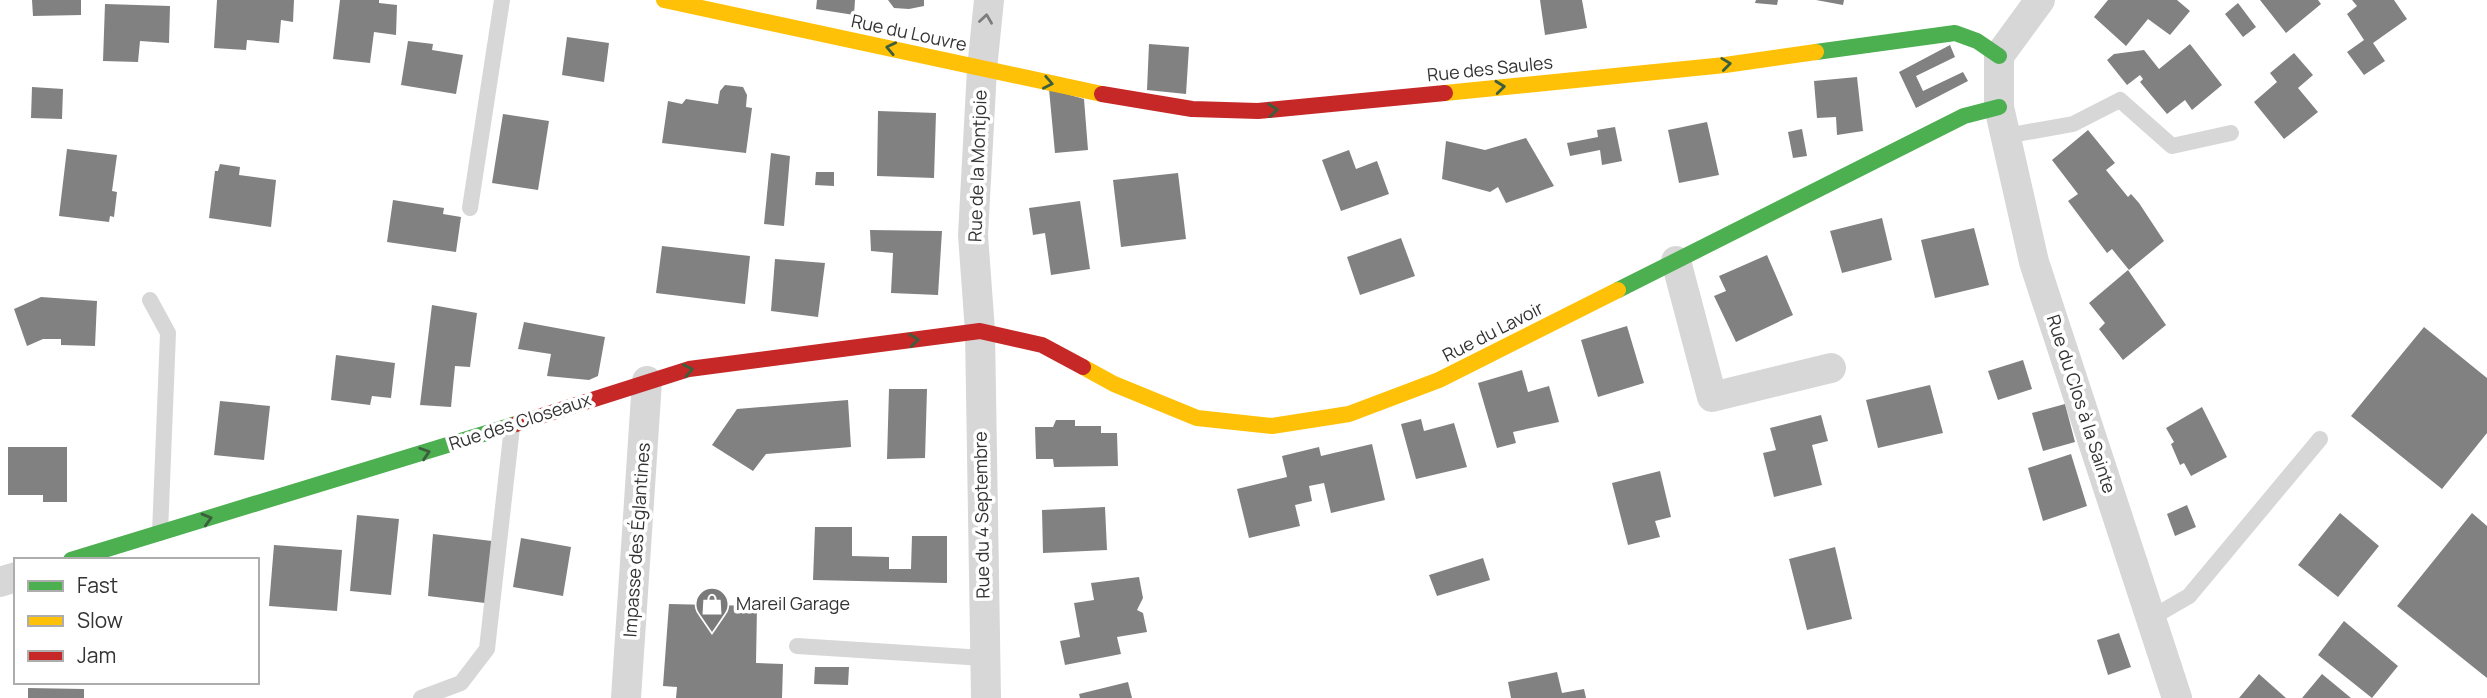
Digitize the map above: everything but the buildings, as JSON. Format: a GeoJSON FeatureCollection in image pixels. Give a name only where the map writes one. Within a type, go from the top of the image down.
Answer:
{"type":"FeatureCollection","features":[{"type":"Feature","properties":{"kind":"street","name":"Rue du Louvre"},"geometry":{"type":"LineString","coordinates":[[664,0],[982,69]]}},
{"type":"Feature","properties":{"kind":"street","name":"Rue de la Montjoie"},"geometry":{"type":"LineString","coordinates":[[980,331],[973,235],[982,69],[989,0]]}},
{"type":"Feature","properties":{"kind":"street"},"geometry":{"type":"LineString","coordinates":[[1999,56],[2040,0]]}},
{"type":"Feature","properties":{"kind":"street","name":"Rue des Saules"},"geometry":{"type":"LineString","coordinates":[[982,69],[1192,109],[1258,111],[1725,65],[1955,33],[1977,40],[1999,56]]}},
{"type":"Feature","properties":{"kind":"street","name":"Rue du Clos à la Sainte"},"geometry":{"type":"LineString","coordinates":[[1999,56],[1999,107],[2034,262],[2177,698]]}},
{"type":"Feature","properties":{"kind":"street","name":"Rue du Lavoir"},"geometry":{"type":"LineString","coordinates":[[980,331],[1042,345],[1114,384],[1197,418],[1272,426],[1349,414],[1439,380],[1964,116],[1999,107]]}},
{"type":"Feature","properties":{"kind":"street"},"geometry":{"type":"LineString","coordinates":[[1676,261],[1713,397],[1831,368]]}},
{"type":"Feature","properties":{"kind":"street","name":"Rue des Closeaux"},"geometry":{"type":"LineString","coordinates":[[78,558],[373,470],[689,369],[980,331]]}},
{"type":"Feature","properties":{"kind":"street","name":"Rue du 4 Septembre"},"geometry":{"type":"LineString","coordinates":[[980,331],[986,698]]}},
{"type":"Feature","properties":{"kind":"street","name":"Impasse des Églantines"},"geometry":{"type":"LineString","coordinates":[[626,698],[648,381]]}},
{"type":"Feature","properties":{"kind":"lane"},"geometry":{"type":"LineString","coordinates":[[470,208],[502,0]]}},
{"type":"Feature","properties":{"kind":"lane"},"geometry":{"type":"LineString","coordinates":[[2006,136],[2073,124],[2120,100],[2172,146],[2231,133]]}},
{"type":"Feature","properties":{"kind":"lane"},"geometry":{"type":"LineString","coordinates":[[150,300],[168,333],[160,533]]}},
{"type":"Feature","properties":{"kind":"lane"},"geometry":{"type":"LineString","coordinates":[[421,698],[461,682],[487,649],[513,425]]}},
{"type":"Feature","properties":{"kind":"lane"},"geometry":{"type":"LineString","coordinates":[[2151,618],[2189,596],[2320,439]]}},
{"type":"Feature","properties":{"kind":"lane"},"geometry":{"type":"LineString","coordinates":[[797,646],[984,658]]}},
{"type":"Feature","properties":{"kind":"traffic: fast"},"geometry":{"type":"LineString","coordinates":[[1816,52],[1955,33],[1977,41],[1999,56]]}},
{"type":"Feature","properties":{"kind":"traffic: fast"},"geometry":{"type":"LineString","coordinates":[[1618,290],[1964,116],[1999,107]]}},
{"type":"Feature","properties":{"kind":"traffic: fast"},"geometry":{"type":"LineString","coordinates":[[78,558],[516,424]]}},
{"type":"Feature","properties":{"kind":"traffic: slow"},"geometry":{"type":"LineString","coordinates":[[664,0],[1102,94]]}},
{"type":"Feature","properties":{"kind":"traffic: slow"},"geometry":{"type":"LineString","coordinates":[[1445,93],[1725,65],[1816,52]]}},
{"type":"Feature","properties":{"kind":"traffic: slow"},"geometry":{"type":"LineString","coordinates":[[1083,367],[1114,384],[1197,418],[1272,426],[1349,414],[1439,380],[1618,290]]}},
{"type":"Feature","properties":{"kind":"traffic: jam"},"geometry":{"type":"LineString","coordinates":[[1102,94],[1192,109],[1258,111],[1445,93]]}},
{"type":"Feature","properties":{"kind":"traffic: jam"},"geometry":{"type":"LineString","coordinates":[[516,424],[689,369],[980,331],[1042,345],[1083,367]]}},
{"type":"Feature","properties":{"kind":"place","name":"Mareil Garage"},"geometry":{"type":"Point","coordinates":[712,634]}}]}
